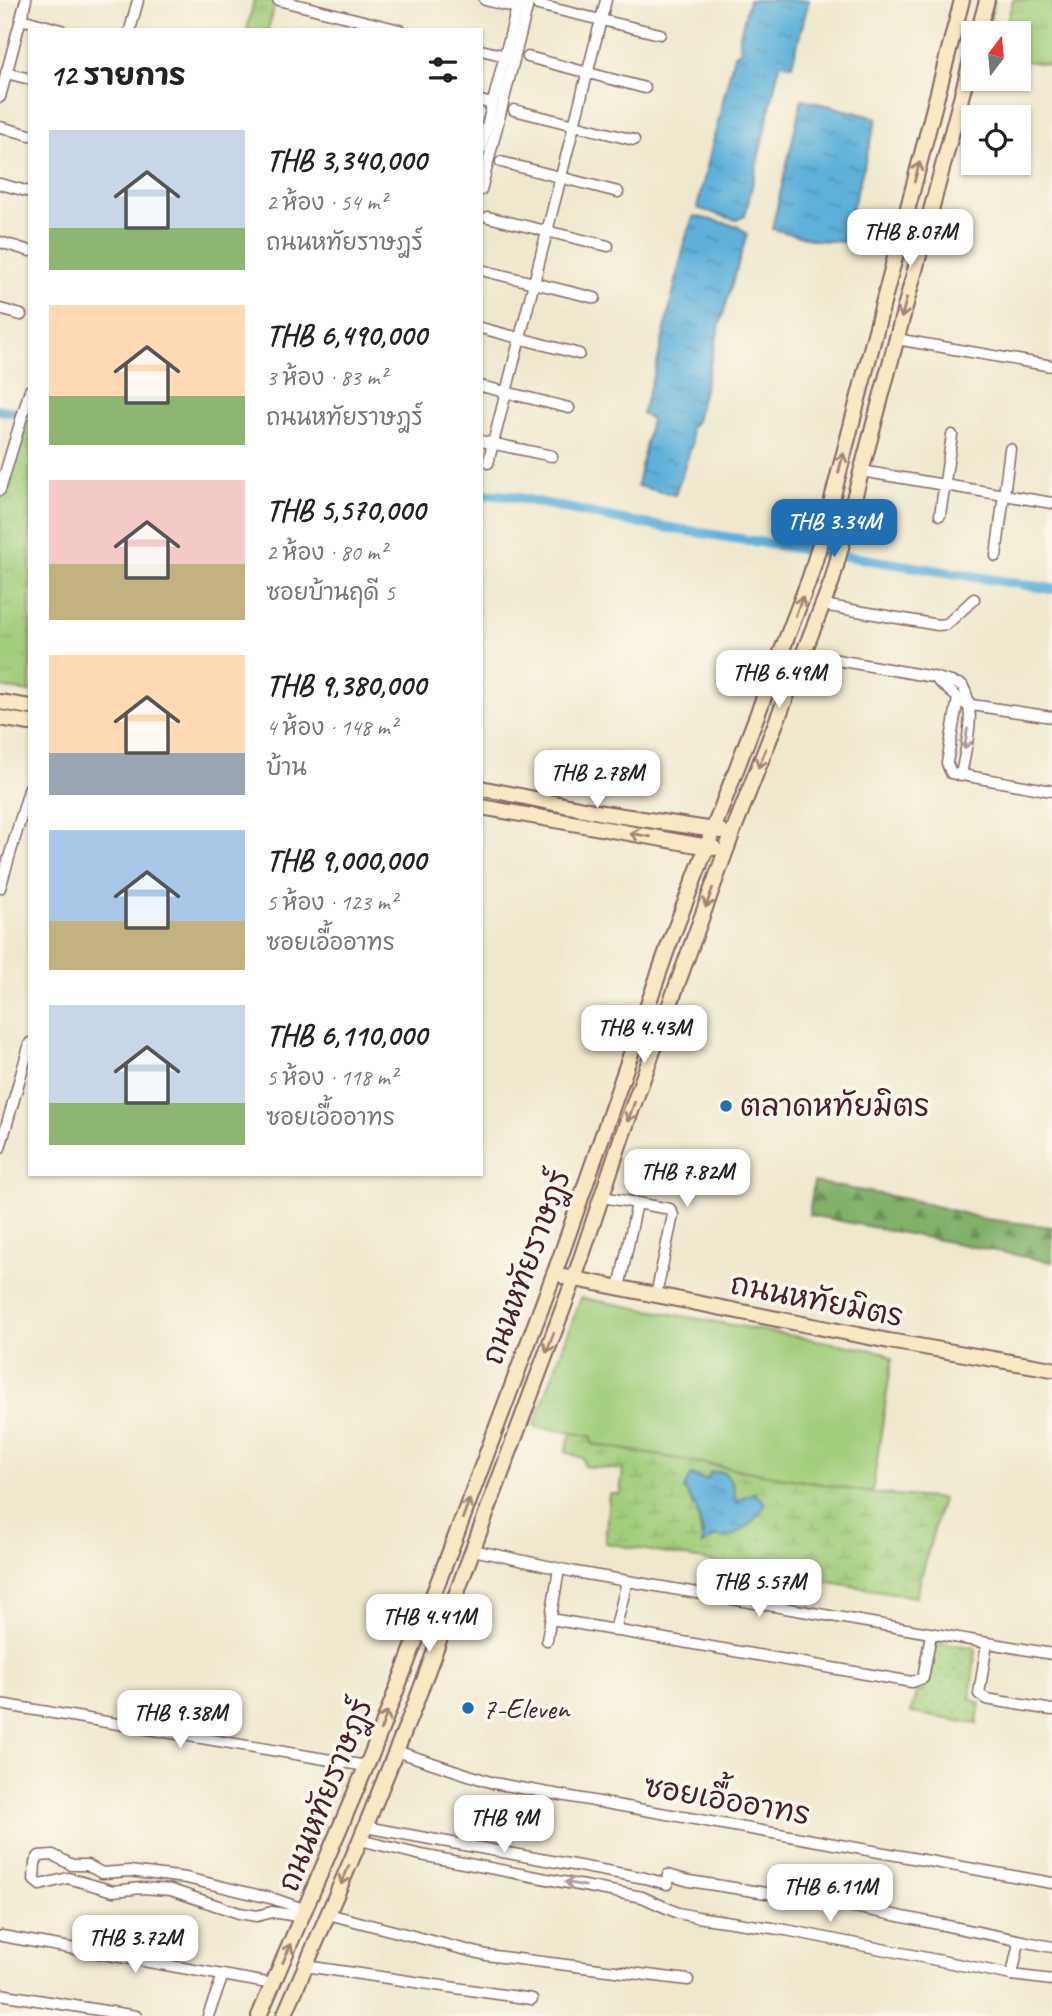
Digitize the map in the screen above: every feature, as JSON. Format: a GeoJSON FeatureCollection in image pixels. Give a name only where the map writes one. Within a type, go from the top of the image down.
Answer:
{"type":"FeatureCollection","features":[{"type":"Feature","properties":{"kind":"main road","name":"ถนนหทัยราษฎร์"},"geometry":{"type":"LineString","coordinates":[[259,2016],[366,1766],[554,1274],[612,1101],[696,871],[810,578],[962,0]]}},
{"type":"Feature","properties":{"kind":"main road"},"geometry":{"type":"LineString","coordinates":[[981,21],[987,0]]}},
{"type":"Feature","properties":{"kind":"main road","name":"ถนนหทัยราษฎร์"},"geometry":{"type":"LineString","coordinates":[[284,2016],[363,1833],[473,1550],[603,1197],[622,1136],[732,834],[832,581],[963,91]]}},
{"type":"Feature","properties":{"kind":"main road"},"geometry":{"type":"LineString","coordinates":[[0,702],[28,707]]}},
{"type":"Feature","properties":{"kind":"main road"},"geometry":{"type":"LineString","coordinates":[[1,722],[28,723]]}},
{"type":"Feature","properties":{"kind":"main road"},"geometry":{"type":"LineString","coordinates":[[483,788],[603,813],[732,834]]}},
{"type":"Feature","properties":{"kind":"main road"},"geometry":{"type":"LineString","coordinates":[[483,807],[708,845],[726,852]]}},
{"type":"Feature","properties":{"kind":"main road"},"geometry":{"type":"LineString","coordinates":[[687,827],[702,824],[720,814]]}},
{"type":"Feature","properties":{"kind":"main road"},"geometry":{"type":"LineString","coordinates":[[675,841],[692,858],[696,871]]}},
{"type":"Feature","properties":{"kind":"main road","name":"ถนนหทัยมิตร"},"geometry":{"type":"LineString","coordinates":[[554,1274],[889,1341],[1052,1369]]}},
{"type":"Feature","properties":{"kind":"street"},"geometry":{"type":"LineString","coordinates":[[0,97],[26,0]]}},
{"type":"Feature","properties":{"kind":"street"},"geometry":{"type":"LineString","coordinates":[[131,28],[138,0]]}},
{"type":"Feature","properties":{"kind":"street"},"geometry":{"type":"LineString","coordinates":[[278,0],[392,28]]}},
{"type":"Feature","properties":{"kind":"street"},"geometry":{"type":"LineString","coordinates":[[483,180],[518,4],[485,0]]}},
{"type":"Feature","properties":{"kind":"street"},"geometry":{"type":"LineString","coordinates":[[488,463],[606,0]]}},
{"type":"Feature","properties":{"kind":"street"},"geometry":{"type":"LineString","coordinates":[[483,141],[492,104],[533,2],[660,34]]}},
{"type":"Feature","properties":{"kind":"street"},"geometry":{"type":"LineString","coordinates":[[21,19],[54,28]]}},
{"type":"Feature","properties":{"kind":"street"},"geometry":{"type":"LineString","coordinates":[[483,50],[509,57]]}},
{"type":"Feature","properties":{"kind":"street"},"geometry":{"type":"LineString","coordinates":[[528,57],[645,88]]}},
{"type":"Feature","properties":{"kind":"street"},"geometry":{"type":"LineString","coordinates":[[6,73],[28,78]]}},
{"type":"Feature","properties":{"kind":"street"},"geometry":{"type":"LineString","coordinates":[[483,102],[492,104]]}},
{"type":"Feature","properties":{"kind":"street"},"geometry":{"type":"LineString","coordinates":[[514,110],[634,140]]}},
{"type":"Feature","properties":{"kind":"street"},"geometry":{"type":"LineString","coordinates":[[0,127],[28,134]]}},
{"type":"Feature","properties":{"kind":"street"},"geometry":{"type":"LineString","coordinates":[[501,162],[618,192]]}},
{"type":"Feature","properties":{"kind":"street"},"geometry":{"type":"LineString","coordinates":[[0,184],[28,191]]}},
{"type":"Feature","properties":{"kind":"street"},"geometry":{"type":"LineString","coordinates":[[488,217],[608,246]]}},
{"type":"Feature","properties":{"kind":"street"},"geometry":{"type":"LineString","coordinates":[[0,243],[28,250]]}},
{"type":"Feature","properties":{"kind":"street"},"geometry":{"type":"LineString","coordinates":[[483,271],[595,298]]}},
{"type":"Feature","properties":{"kind":"street"},"geometry":{"type":"LineString","coordinates":[[0,309],[21,315]]}},
{"type":"Feature","properties":{"kind":"street"},"geometry":{"type":"LineString","coordinates":[[483,329],[579,354]]}},
{"type":"Feature","properties":{"kind":"street"},"geometry":{"type":"LineString","coordinates":[[896,339],[1052,366]]}},
{"type":"Feature","properties":{"kind":"street"},"geometry":{"type":"LineString","coordinates":[[483,386],[569,408]]}},
{"type":"Feature","properties":{"kind":"street"},"geometry":{"type":"LineString","coordinates":[[0,490],[28,397]]}},
{"type":"Feature","properties":{"kind":"street"},"geometry":{"type":"LineString","coordinates":[[940,515],[952,435]]}},
{"type":"Feature","properties":{"kind":"street"},"geometry":{"type":"LineString","coordinates":[[483,442],[552,456]]}},
{"type":"Feature","properties":{"kind":"street"},"geometry":{"type":"LineString","coordinates":[[996,556],[1010,449]]}},
{"type":"Feature","properties":{"kind":"street"},"geometry":{"type":"LineString","coordinates":[[861,471],[1052,503]]}},
{"type":"Feature","properties":{"kind":"street"},"geometry":{"type":"LineString","coordinates":[[823,604],[939,625],[947,624],[974,599]]}},
{"type":"Feature","properties":{"kind":"street"},"geometry":{"type":"LineString","coordinates":[[803,654],[933,677],[962,685],[970,704],[961,776]]}},
{"type":"Feature","properties":{"kind":"street"},"geometry":{"type":"LineString","coordinates":[[933,677],[956,694],[957,703],[947,763],[951,773],[1052,791]]}},
{"type":"Feature","properties":{"kind":"street"},"geometry":{"type":"LineString","coordinates":[[957,703],[1052,717]]}},
{"type":"Feature","properties":{"kind":"street"},"geometry":{"type":"LineString","coordinates":[[0,887],[28,794]]}},
{"type":"Feature","properties":{"kind":"street"},"geometry":{"type":"LineString","coordinates":[[0,1148],[28,1050]]}},
{"type":"Feature","properties":{"kind":"street"},"geometry":{"type":"LineString","coordinates":[[603,1197],[670,1209],[673,1214],[656,1295]]}},
{"type":"Feature","properties":{"kind":"street"},"geometry":{"type":"LineString","coordinates":[[619,1288],[637,1203]]}},
{"type":"Feature","properties":{"kind":"street"},"geometry":{"type":"LineString","coordinates":[[473,1550],[559,1569],[1052,1654]]}},
{"type":"Feature","properties":{"kind":"street"},"geometry":{"type":"LineString","coordinates":[[547,1640],[559,1569]]}},
{"type":"Feature","properties":{"kind":"street"},"geometry":{"type":"LineString","coordinates":[[615,1631],[627,1581]]}},
{"type":"Feature","properties":{"kind":"street"},"geometry":{"type":"LineString","coordinates":[[551,1619],[912,1682],[923,1678],[932,1634]]}},
{"type":"Feature","properties":{"kind":"street"},"geometry":{"type":"LineString","coordinates":[[987,1643],[979,1694],[986,1699],[1052,1710]]}},
{"type":"Feature","properties":{"kind":"street"},"geometry":{"type":"LineString","coordinates":[[0,1704],[366,1766]]}},
{"type":"Feature","properties":{"kind":"street","name":"ซอยเอื้ออาทร"},"geometry":{"type":"LineString","coordinates":[[396,1751],[493,1783],[1052,1883]]}},
{"type":"Feature","properties":{"kind":"street"},"geometry":{"type":"LineString","coordinates":[[363,1833],[539,1859],[667,1884],[668,1875],[689,1881],[844,1905],[1052,1947]]}},
{"type":"Feature","properties":{"kind":"street"},"geometry":{"type":"LineString","coordinates":[[363,1833],[421,1855],[642,1897],[678,1913],[696,1917],[786,1930],[1012,1975],[1052,1980]]}},
{"type":"Feature","properties":{"kind":"street"},"geometry":{"type":"LineString","coordinates":[[45,1854],[62,1857],[72,1865],[87,1865],[102,1873],[143,1873],[186,1878],[274,1899],[305,1913],[272,1912],[257,1916],[239,1913],[171,1890],[142,1888],[113,1891],[68,1878],[40,1885],[34,1880],[33,1872],[39,1856],[45,1854]]}},
{"type":"Feature","properties":{"kind":"street"},"geometry":{"type":"LineString","coordinates":[[536,1877],[539,1859]]}},
{"type":"Feature","properties":{"kind":"street"},"geometry":{"type":"LineString","coordinates":[[142,1888],[143,1873]]}},
{"type":"Feature","properties":{"kind":"street"},"geometry":{"type":"LineString","coordinates":[[642,1897],[646,1891],[645,1878]]}},
{"type":"Feature","properties":{"kind":"street"},"geometry":{"type":"LineString","coordinates":[[272,1912],[274,1899]]}},
{"type":"Feature","properties":{"kind":"street"},"geometry":{"type":"LineString","coordinates":[[328,1914],[486,1955],[688,1980]]}},
{"type":"Feature","properties":{"kind":"street"},"geometry":{"type":"LineString","coordinates":[[2,1936],[273,1984]]}},
{"type":"Feature","properties":{"kind":"street"},"geometry":{"type":"LineString","coordinates":[[1012,1975],[1019,1942]]}},
{"type":"Feature","properties":{"kind":"street"},"geometry":{"type":"LineString","coordinates":[[305,1966],[533,1999]]}},
{"type":"Feature","properties":{"kind":"street"},"geometry":{"type":"LineString","coordinates":[[208,2016],[223,1975]]}},
{"type":"Feature","properties":{"kind":"street"},"geometry":{"type":"LineString","coordinates":[[0,1994],[136,2016]]}},
{"type":"Feature","properties":{"kind":"green space"},"geometry":{"type":"Polygon","coordinates":[[[254,0],[276,0],[269,28],[247,28],[254,0]]]}},
{"type":"Feature","properties":{"kind":"green space"},"geometry":{"type":"Polygon","coordinates":[[[1013,0],[1052,0],[1052,65],[1031,62],[1031,21],[1007,21],[1013,0]]]}},
{"type":"Feature","properties":{"kind":"green space"},"geometry":{"type":"Polygon","coordinates":[[[21,413],[28,415],[28,692],[0,687],[0,495],[21,413]]]}},
{"type":"Feature","properties":{"kind":"green space"},"geometry":{"type":"Polygon","coordinates":[[[814,1182],[912,1200],[985,1219],[1052,1227],[1052,1262],[809,1215],[814,1182]]]}},
{"type":"Feature","properties":{"kind":"green space"},"geometry":{"type":"Polygon","coordinates":[[[581,1298],[883,1352],[892,1359],[872,1493],[592,1444],[591,1436],[534,1426],[581,1298]]]}},
{"type":"Feature","properties":{"kind":"green space"},"geometry":{"type":"Polygon","coordinates":[[[571,1433],[591,1436],[592,1444],[872,1493],[942,1499],[916,1597],[605,1543],[609,1494],[620,1494],[623,1470],[584,1466],[583,1458],[565,1452],[571,1433]],[[707,1480],[693,1505],[697,1510],[703,1545],[715,1536],[735,1533],[751,1520],[737,1506],[732,1483],[707,1480]]]}},
{"type":"Feature","properties":{"kind":"green space"},"geometry":{"type":"Polygon","coordinates":[[[937,1643],[974,1647],[976,1650],[970,1699],[980,1703],[977,1724],[911,1713],[916,1692],[924,1691],[929,1683],[937,1643]]]}},
{"type":"Feature","properties":{"kind":"water"},"geometry":{"type":"Polygon","coordinates":[[[749,0],[809,0],[792,65],[780,63],[745,216],[736,220],[697,208],[734,55],[741,50],[739,39],[749,0]]]}},
{"type":"Feature","properties":{"kind":"water"},"geometry":{"type":"Polygon","coordinates":[[[802,99],[877,118],[843,242],[815,240],[772,229],[802,99]]]}},
{"type":"Feature","properties":{"kind":"water"},"geometry":{"type":"Polygon","coordinates":[[[694,216],[737,226],[747,234],[719,328],[696,421],[690,428],[692,444],[675,495],[637,486],[651,419],[642,414],[657,364],[687,233],[694,216]]]}},
{"type":"Feature","properties":{"kind":"water"},"geometry":{"type":"Polygon","coordinates":[[[711,1472],[724,1472],[732,1483],[737,1504],[741,1498],[754,1493],[765,1503],[756,1517],[741,1531],[730,1537],[715,1536],[702,1546],[703,1535],[697,1510],[684,1489],[691,1475],[707,1480],[711,1472]]]}},
{"type":"Feature","properties":{"kind":"waterway"},"geometry":{"type":"LineString","coordinates":[[0,410],[28,414]]}},
{"type":"Feature","properties":{"kind":"waterway"},"geometry":{"type":"LineString","coordinates":[[483,494],[509,496],[627,521],[1052,589]]}},
{"type":"Feature","properties":{"kind":"place","name":"ตลาดหทัยมิตร"},"geometry":{"type":"Point","coordinates":[726,1106]}},
{"type":"Feature","properties":{"kind":"place","name":"7-Eleven"},"geometry":{"type":"Point","coordinates":[468,1708]}}]}
